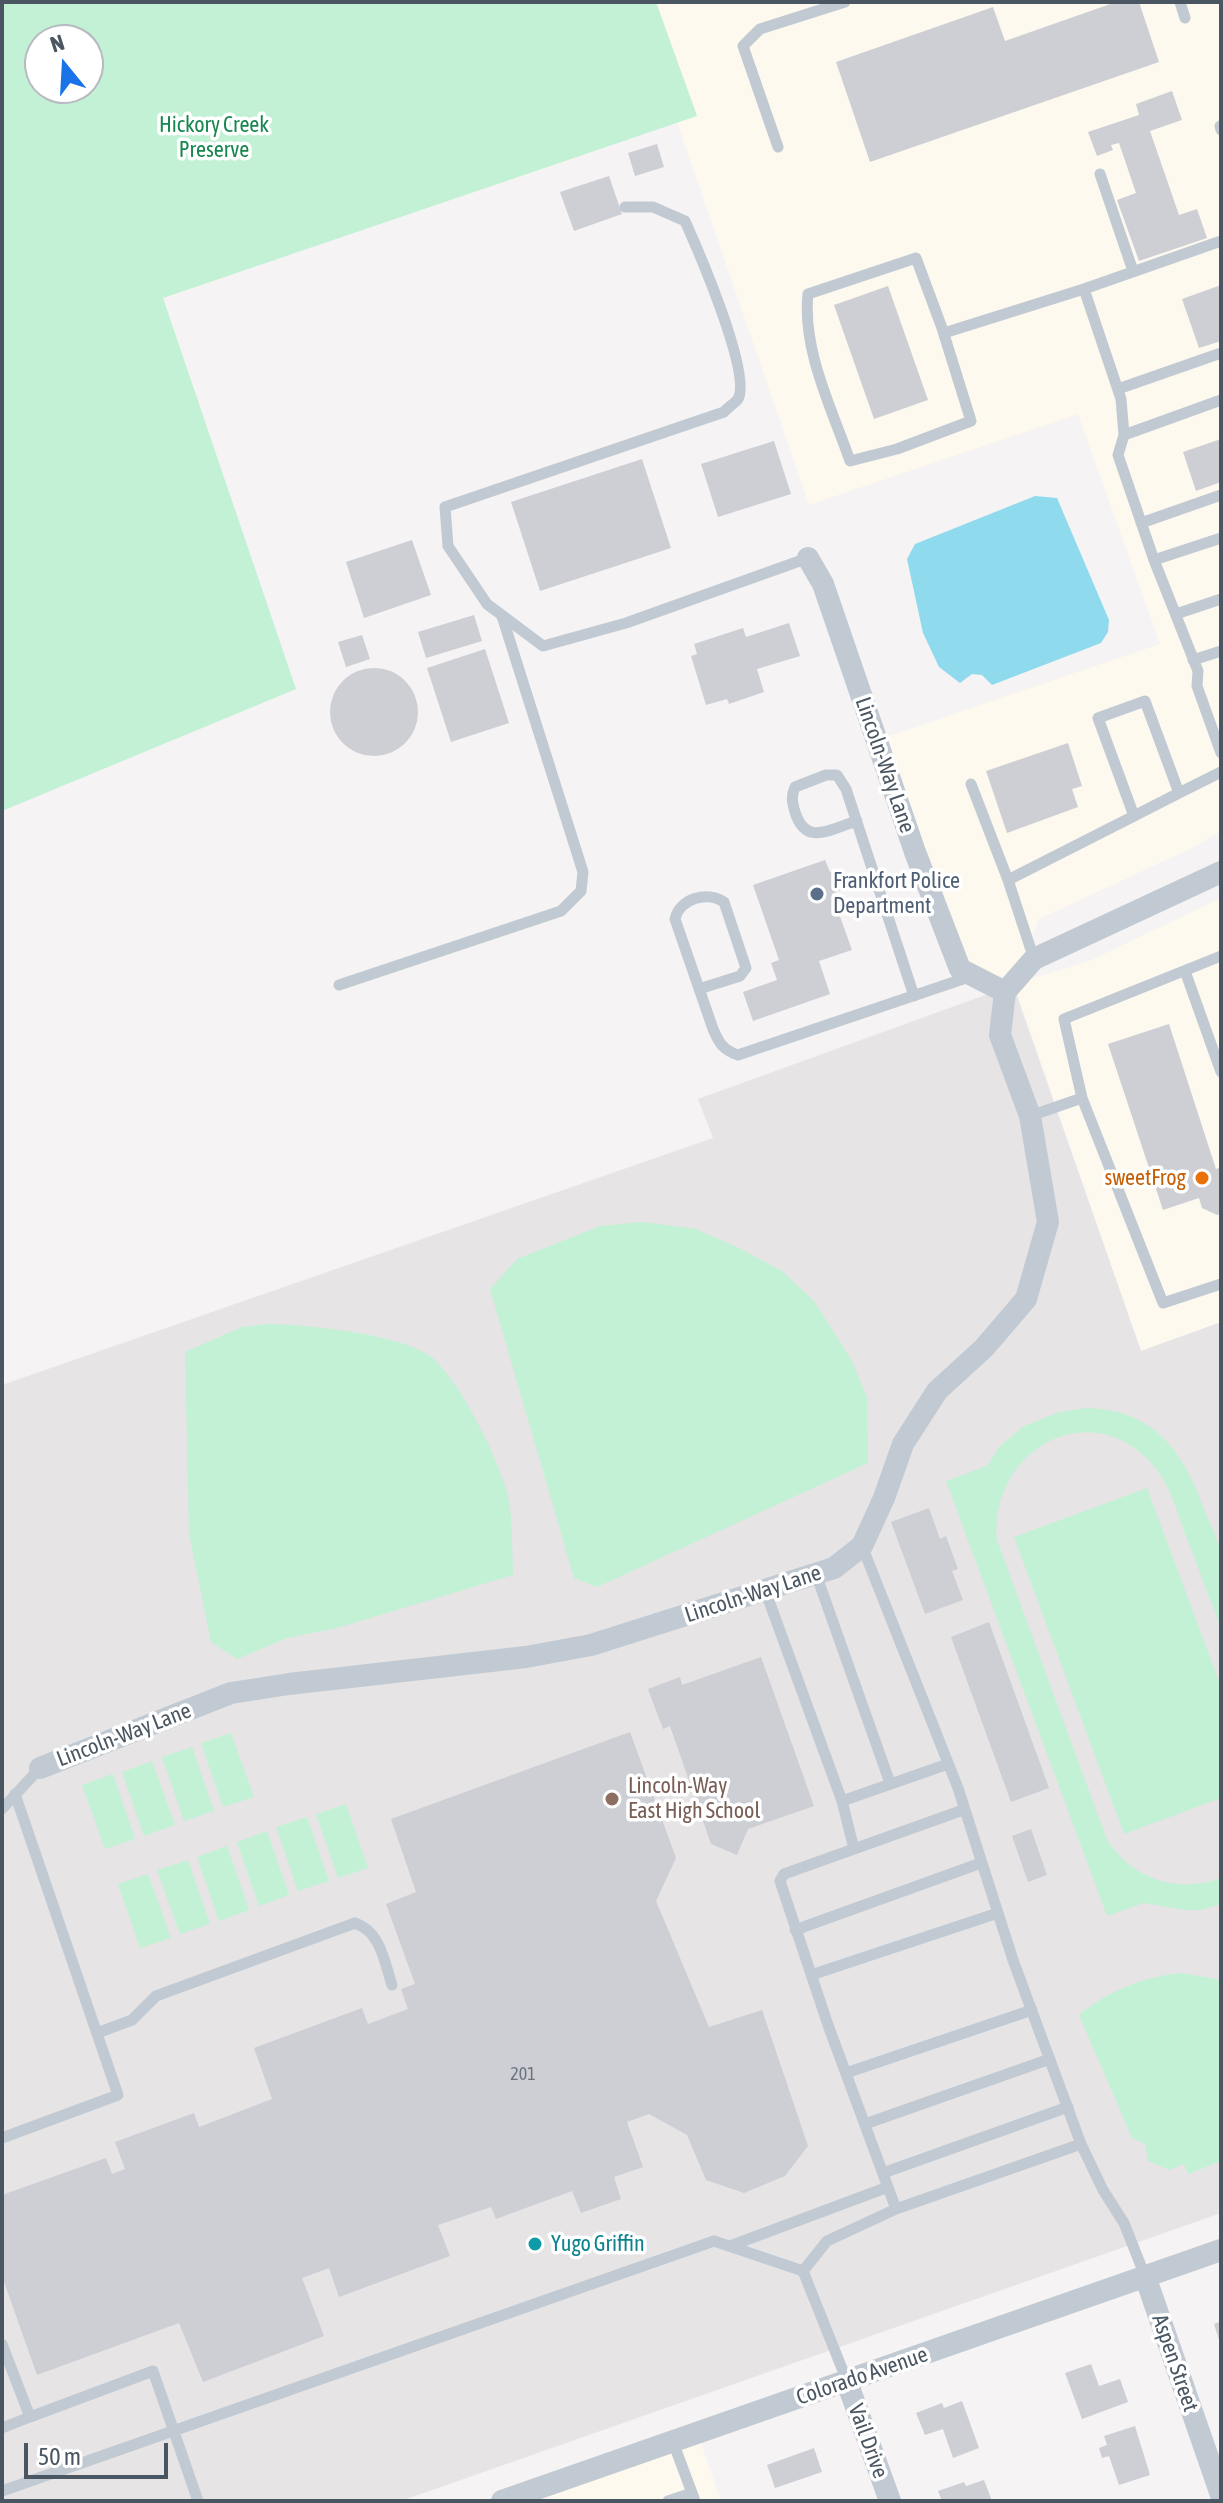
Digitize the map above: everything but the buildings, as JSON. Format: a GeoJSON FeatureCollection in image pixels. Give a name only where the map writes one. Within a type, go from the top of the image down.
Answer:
{"type":"FeatureCollection","features":[{"type":"Feature","properties":{"kind":"street","name":"Lincoln-Way Lane"},"geometry":{"type":"LineString","coordinates":[[40,1768],[231,1693],[578,1648],[834,1568],[862,1546],[884,1498],[903,1444],[937,1391],[984,1348],[1026,1299],[1048,1222],[1030,1116],[1000,1035],[1005,992],[960,969],[915,852],[823,584],[808,558]]}},
{"type":"Feature","properties":{"kind":"street"},"geometry":{"type":"LineString","coordinates":[[1005,992],[1034,959],[1221,872]]}},
{"type":"Feature","properties":{"kind":"street","name":"Colorado Avenue"},"geometry":{"type":"LineString","coordinates":[[516,2499],[1221,2250]]}},
{"type":"Feature","properties":{"kind":"street","name":"Aspen Street"},"geometry":{"type":"LineString","coordinates":[[1145,2276],[1213,2449],[1221,2495]]}},
{"type":"Feature","properties":{"kind":"street","name":"Vail Drive"},"geometry":{"type":"LineString","coordinates":[[847,2382],[890,2501]]}},
{"type":"Feature","properties":{"kind":"lane"},"geometry":{"type":"LineString","coordinates":[[778,147],[743,46],[760,29],[845,2]]}},
{"type":"Feature","properties":{"kind":"lane"},"geometry":{"type":"LineString","coordinates":[[1180,2],[1185,18]]}},
{"type":"Feature","properties":{"kind":"lane"},"geometry":{"type":"LineString","coordinates":[[1100,174],[1133,271]]}},
{"type":"Feature","properties":{"kind":"lane"},"geometry":{"type":"LineString","coordinates":[[625,207],[653,207],[685,221],[707,270],[741,376],[738,399],[724,412],[445,507],[448,546],[487,604],[543,646],[626,623],[808,558]]}},
{"type":"Feature","properties":{"kind":"lane"},"geometry":{"type":"LineString","coordinates":[[942,328],[971,421],[897,449],[850,461],[811,346],[806,312],[808,294],[916,258],[944,333],[1221,241]]}},
{"type":"Feature","properties":{"kind":"lane"},"geometry":{"type":"LineString","coordinates":[[1084,289],[1118,389],[1124,435],[1118,455],[1154,560],[1198,671],[1197,686],[1216,722],[1221,753]]}},
{"type":"Feature","properties":{"kind":"lane"},"geometry":{"type":"LineString","coordinates":[[1118,389],[1221,353]]}},
{"type":"Feature","properties":{"kind":"lane"},"geometry":{"type":"LineString","coordinates":[[1124,435],[1221,400]]}},
{"type":"Feature","properties":{"kind":"lane"},"geometry":{"type":"LineString","coordinates":[[1141,523],[1221,495]]}},
{"type":"Feature","properties":{"kind":"lane"},"geometry":{"type":"LineString","coordinates":[[1154,560],[1221,538]]}},
{"type":"Feature","properties":{"kind":"lane"},"geometry":{"type":"LineString","coordinates":[[1176,614],[1221,599]]}},
{"type":"Feature","properties":{"kind":"lane"},"geometry":{"type":"LineString","coordinates":[[339,985],[561,911],[581,891],[583,872],[502,615]]}},
{"type":"Feature","properties":{"kind":"lane"},"geometry":{"type":"LineString","coordinates":[[1193,660],[1221,651]]}},
{"type":"Feature","properties":{"kind":"lane"},"geometry":{"type":"LineString","coordinates":[[1134,816],[1098,718],[1145,701],[1179,793]]}},
{"type":"Feature","properties":{"kind":"lane"},"geometry":{"type":"LineString","coordinates":[[1008,880],[1221,772]]}},
{"type":"Feature","properties":{"kind":"lane"},"geometry":{"type":"LineString","coordinates":[[857,821],[814,834],[805,832],[799,825],[792,802],[795,787],[826,775],[837,775],[846,789],[857,821],[914,996]]}},
{"type":"Feature","properties":{"kind":"lane"},"geometry":{"type":"LineString","coordinates":[[971,784],[1034,959]]}},
{"type":"Feature","properties":{"kind":"lane"},"geometry":{"type":"LineString","coordinates":[[699,989],[740,976],[746,968],[730,914],[724,902],[715,896],[687,902],[677,910],[675,919],[699,989],[718,1042],[727,1051],[738,1055],[973,975]]}},
{"type":"Feature","properties":{"kind":"lane"},"geometry":{"type":"LineString","coordinates":[[1221,956],[1064,1019],[1082,1098],[1163,1303],[1221,1284]]}},
{"type":"Feature","properties":{"kind":"lane"},"geometry":{"type":"LineString","coordinates":[[1185,971],[1221,1072]]}},
{"type":"Feature","properties":{"kind":"lane"},"geometry":{"type":"LineString","coordinates":[[1030,1116],[1082,1098]]}},
{"type":"Feature","properties":{"kind":"lane"},"geometry":{"type":"LineString","coordinates":[[862,1546],[948,1764],[1081,2144],[1103,2190],[1124,2223],[1145,2276]]}},
{"type":"Feature","properties":{"kind":"lane"},"geometry":{"type":"LineString","coordinates":[[816,1574],[890,1783]]}},
{"type":"Feature","properties":{"kind":"lane"},"geometry":{"type":"LineString","coordinates":[[765,1590],[842,1801],[854,1849]]}},
{"type":"Feature","properties":{"kind":"lane"},"geometry":{"type":"LineString","coordinates":[[842,1801],[948,1764]]}},
{"type":"Feature","properties":{"kind":"lane"},"geometry":{"type":"LineString","coordinates":[[2,1809],[40,1768]]}},
{"type":"Feature","properties":{"kind":"lane"},"geometry":{"type":"LineString","coordinates":[[2,2138],[118,2095],[15,1794]]}},
{"type":"Feature","properties":{"kind":"lane"},"geometry":{"type":"LineString","coordinates":[[896,2209],[780,1881],[784,1874],[963,1810]]}},
{"type":"Feature","properties":{"kind":"lane"},"geometry":{"type":"LineString","coordinates":[[795,1930],[981,1863]]}},
{"type":"Feature","properties":{"kind":"lane"},"geometry":{"type":"LineString","coordinates":[[811,1975],[998,1913]]}},
{"type":"Feature","properties":{"kind":"lane"},"geometry":{"type":"LineString","coordinates":[[97,2033],[132,2020],[156,1996],[355,1923],[368,1927],[377,1940],[392,1985]]}},
{"type":"Feature","properties":{"kind":"lane"},"geometry":{"type":"LineString","coordinates":[[846,2073],[1032,2010]]}},
{"type":"Feature","properties":{"kind":"lane"},"geometry":{"type":"LineString","coordinates":[[865,2124],[1050,2059]]}},
{"type":"Feature","properties":{"kind":"lane"},"geometry":{"type":"LineString","coordinates":[[883,2173],[1068,2107]]}},
{"type":"Feature","properties":{"kind":"lane"},"geometry":{"type":"LineString","coordinates":[[803,2271],[827,2241],[896,2209],[1081,2144]]}},
{"type":"Feature","properties":{"kind":"lane"},"geometry":{"type":"LineString","coordinates":[[730,2246],[888,2187]]}},
{"type":"Feature","properties":{"kind":"lane"},"geometry":{"type":"LineString","coordinates":[[2,2491],[714,2241],[803,2271],[847,2382]]}},
{"type":"Feature","properties":{"kind":"lane"},"geometry":{"type":"LineString","coordinates":[[2,2344],[30,2417]]}},
{"type":"Feature","properties":{"kind":"lane"},"geometry":{"type":"LineString","coordinates":[[2,2428],[153,2371],[198,2501]]}},
{"type":"Feature","properties":{"kind":"lane"},"geometry":{"type":"LineString","coordinates":[[668,2501],[693,2497],[673,2442]]}},
{"type":"Feature","properties":{"kind":"shaded area"},"geometry":{"type":"Polygon","coordinates":[[[656,2],[1220,2],[1221,831],[1194,847],[1039,919],[1014,984],[1089,961],[1221,898],[1221,1322],[1141,1351],[1014,985],[965,962],[883,738],[1160,644],[1078,414],[809,505],[677,122],[697,115],[656,2]]]}},
{"type":"Feature","properties":{"kind":"shaded area","name":"Lincoln-Way East High School"},"geometry":{"type":"Polygon","coordinates":[[[1013,985],[1141,1351],[1221,1322],[1221,2213],[401,2501],[2,2501],[2,1385],[713,1138],[698,1099],[1013,985]]]}},
{"type":"Feature","properties":{"kind":"shaded area"},"geometry":{"type":"Polygon","coordinates":[[[700,2440],[721,2501],[518,2501],[700,2440]]]}},
{"type":"Feature","properties":{"kind":"green space","name":"Hickory Creek Preserve"},"geometry":{"type":"Polygon","coordinates":[[[2,2],[656,2],[697,116],[163,298],[296,689],[2,811],[2,2]]]}},
{"type":"Feature","properties":{"kind":"green space"},"geometry":{"type":"Polygon","coordinates":[[[642,1222],[696,1229],[741,1249],[782,1271],[814,1301],[852,1361],[867,1397],[868,1463],[597,1587],[574,1578],[490,1289],[517,1259],[600,1226],[642,1222]]]}},
{"type":"Feature","properties":{"kind":"green space"},"geometry":{"type":"Polygon","coordinates":[[[266,1324],[326,1328],[394,1341],[427,1354],[439,1364],[476,1419],[503,1481],[511,1515],[513,1575],[337,1628],[287,1638],[237,1659],[211,1642],[189,1534],[185,1352],[242,1327],[266,1324]]]}},
{"type":"Feature","properties":{"kind":"green space"},"geometry":{"type":"Polygon","coordinates":[[[1086,1408],[1132,1417],[1149,1426],[1177,1454],[1188,1472],[1220,1549],[1221,1628],[1168,1489],[1152,1464],[1127,1443],[1100,1433],[1073,1433],[1048,1442],[1026,1458],[1009,1481],[999,1508],[997,1540],[1107,1840],[1129,1865],[1157,1880],[1188,1884],[1221,1878],[1221,1904],[1200,1910],[1144,1903],[1107,1916],[946,1481],[987,1466],[999,1447],[1024,1426],[1059,1412],[1086,1408]]]}},
{"type":"Feature","properties":{"kind":"green space"},"geometry":{"type":"Polygon","coordinates":[[[1147,1488],[1221,1687],[1221,1798],[1124,1834],[1014,1537],[1147,1488]]]}},
{"type":"Feature","properties":{"kind":"green space"},"geometry":{"type":"Polygon","coordinates":[[[231,1733],[254,1797],[223,1807],[201,1743],[231,1733]]]}},
{"type":"Feature","properties":{"kind":"green space"},"geometry":{"type":"Polygon","coordinates":[[[192,1747],[214,1811],[184,1821],[162,1757],[192,1747]]]}},
{"type":"Feature","properties":{"kind":"green space"},"geometry":{"type":"Polygon","coordinates":[[[152,1761],[175,1825],[144,1836],[122,1772],[152,1761]]]}},
{"type":"Feature","properties":{"kind":"green space"},"geometry":{"type":"Polygon","coordinates":[[[113,1774],[135,1839],[105,1849],[82,1785],[113,1774]]]}},
{"type":"Feature","properties":{"kind":"green space"},"geometry":{"type":"Polygon","coordinates":[[[346,1804],[368,1868],[338,1878],[316,1814],[346,1804]]]}},
{"type":"Feature","properties":{"kind":"green space"},"geometry":{"type":"Polygon","coordinates":[[[307,1817],[329,1881],[298,1891],[276,1827],[307,1817]]]}},
{"type":"Feature","properties":{"kind":"green space"},"geometry":{"type":"Polygon","coordinates":[[[267,1831],[289,1895],[259,1906],[237,1842],[267,1831]]]}},
{"type":"Feature","properties":{"kind":"green space"},"geometry":{"type":"Polygon","coordinates":[[[227,1846],[249,1910],[219,1921],[197,1857],[227,1846]]]}},
{"type":"Feature","properties":{"kind":"green space"},"geometry":{"type":"Polygon","coordinates":[[[188,1860],[210,1924],[180,1934],[157,1870],[188,1860]]]}},
{"type":"Feature","properties":{"kind":"green space"},"geometry":{"type":"Polygon","coordinates":[[[148,1874],[171,1938],[140,1948],[118,1884],[148,1874]]]}},
{"type":"Feature","properties":{"kind":"green space"},"geometry":{"type":"Polygon","coordinates":[[[1182,1973],[1221,1980],[1221,2161],[1188,2174],[1184,2164],[1169,2170],[1148,2161],[1145,2144],[1132,2138],[1079,2015],[1128,1986],[1155,1977],[1182,1973]]]}},
{"type":"Feature","properties":{"kind":"water"},"geometry":{"type":"Polygon","coordinates":[[[1035,496],[1057,498],[1109,620],[1108,632],[1101,643],[992,685],[982,675],[972,674],[960,683],[939,667],[923,633],[907,559],[915,544],[1035,496]]]}},
{"type":"Feature","properties":{"kind":"place","name":"Frankfort Police Department"},"geometry":{"type":"Point","coordinates":[817,894]}},
{"type":"Feature","properties":{"kind":"place","name":"sweetFrog"},"geometry":{"type":"Point","coordinates":[1202,1178]}},
{"type":"Feature","properties":{"kind":"place","name":"Lincoln-Way East High School"},"geometry":{"type":"Point","coordinates":[612,1799]}},
{"type":"Feature","properties":{"kind":"place","name":"Yugo Griffin"},"geometry":{"type":"Point","coordinates":[535,2244]}}]}
